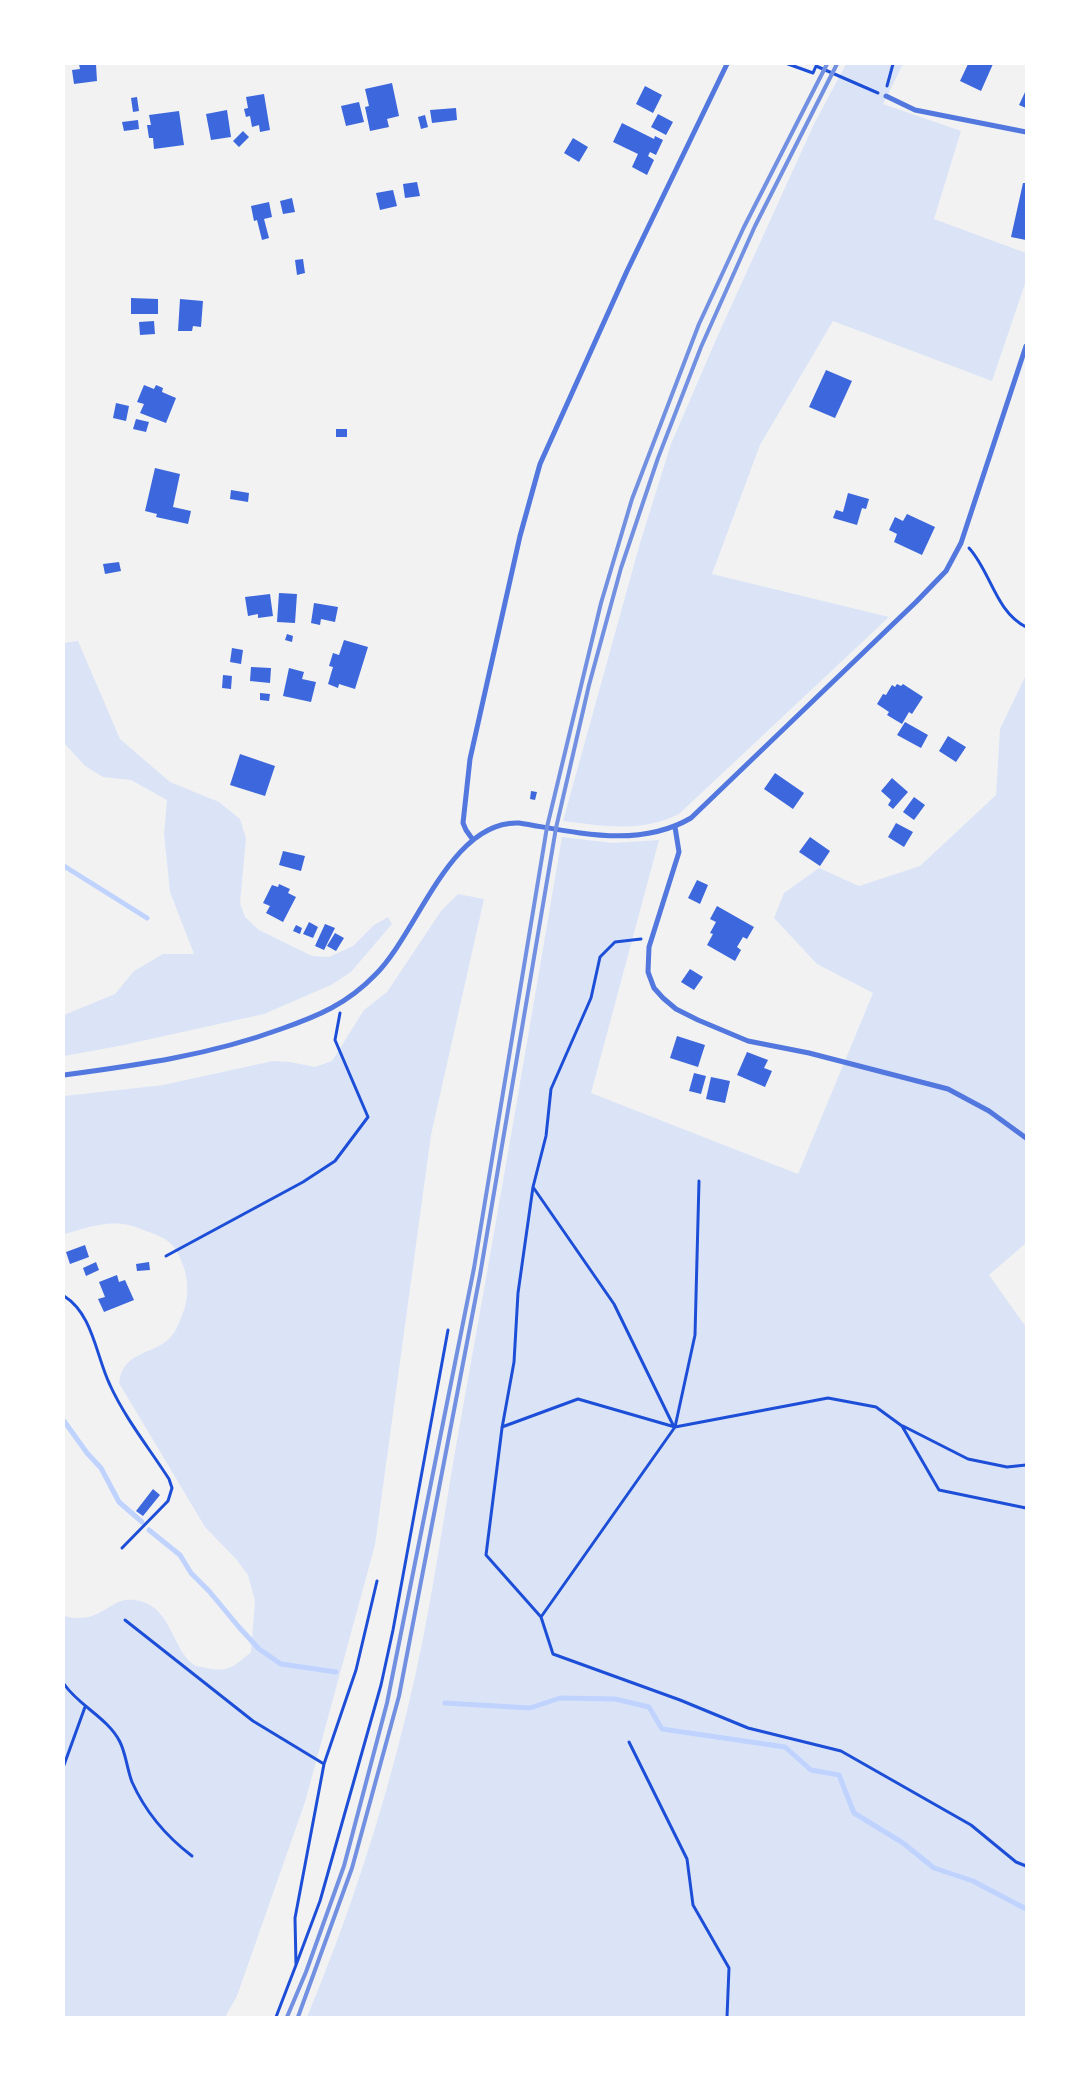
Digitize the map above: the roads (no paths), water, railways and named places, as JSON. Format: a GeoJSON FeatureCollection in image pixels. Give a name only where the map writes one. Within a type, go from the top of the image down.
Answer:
{"type":"FeatureCollection","features":[{"type":"Feature","properties":{"kind":"street"},"geometry":{"type":"LineString","coordinates":[[473,840],[463,823],[470,758],[520,536],[540,464],[627,271],[727,64]]}},
{"type":"Feature","properties":{"kind":"street"},"geometry":{"type":"LineString","coordinates":[[886,96],[915,110],[1026,132]]}},
{"type":"Feature","properties":{"kind":"street"},"geometry":{"type":"LineString","coordinates":[[64,1075],[148,1064],[210,1052],[293,1025],[342,1004],[376,975],[394,953],[446,869],[460,851],[492,826],[508,822],[620,837],[653,833],[674,827],[691,818],[946,571],[961,543],[1026,346]]}},
{"type":"Feature","properties":{"kind":"street"},"geometry":{"type":"LineString","coordinates":[[674,827],[679,852],[649,947],[648,972],[654,988],[676,1009],[748,1041],[809,1052],[948,1089],[989,1111],[1026,1138]]}},
{"type":"Feature","properties":{"kind":"waterway"},"geometry":{"type":"LineString","coordinates":[[64,866],[147,918]]}},
{"type":"Feature","properties":{"kind":"waterway"},"geometry":{"type":"LineString","coordinates":[[64,1421],[87,1453],[101,1468],[119,1502],[142,1522]]}},
{"type":"Feature","properties":{"kind":"waterway"},"geometry":{"type":"LineString","coordinates":[[149,1530],[180,1555],[191,1573],[259,1649],[281,1664],[336,1672]]}},
{"type":"Feature","properties":{"kind":"waterway"},"geometry":{"type":"LineString","coordinates":[[445,1703],[530,1708],[560,1698],[615,1699],[649,1707],[662,1729],[785,1747],[811,1770],[839,1775],[854,1813],[903,1843],[934,1868],[973,1881],[1026,1909]]}},
{"type":"Feature","properties":{"kind":"railway"},"geometry":{"type":"LineString","coordinates":[[287,2017],[306,1972],[344,1866],[387,1703],[474,1268],[547,827],[601,603],[632,499],[699,324],[744,227],[827,64]]}},
{"type":"Feature","properties":{"kind":"railway"},"geometry":{"type":"LineString","coordinates":[[298,2017],[352,1868],[399,1696],[480,1275],[556,828],[589,685],[621,568],[658,458],[701,347],[755,226],[837,64]]}}]}
